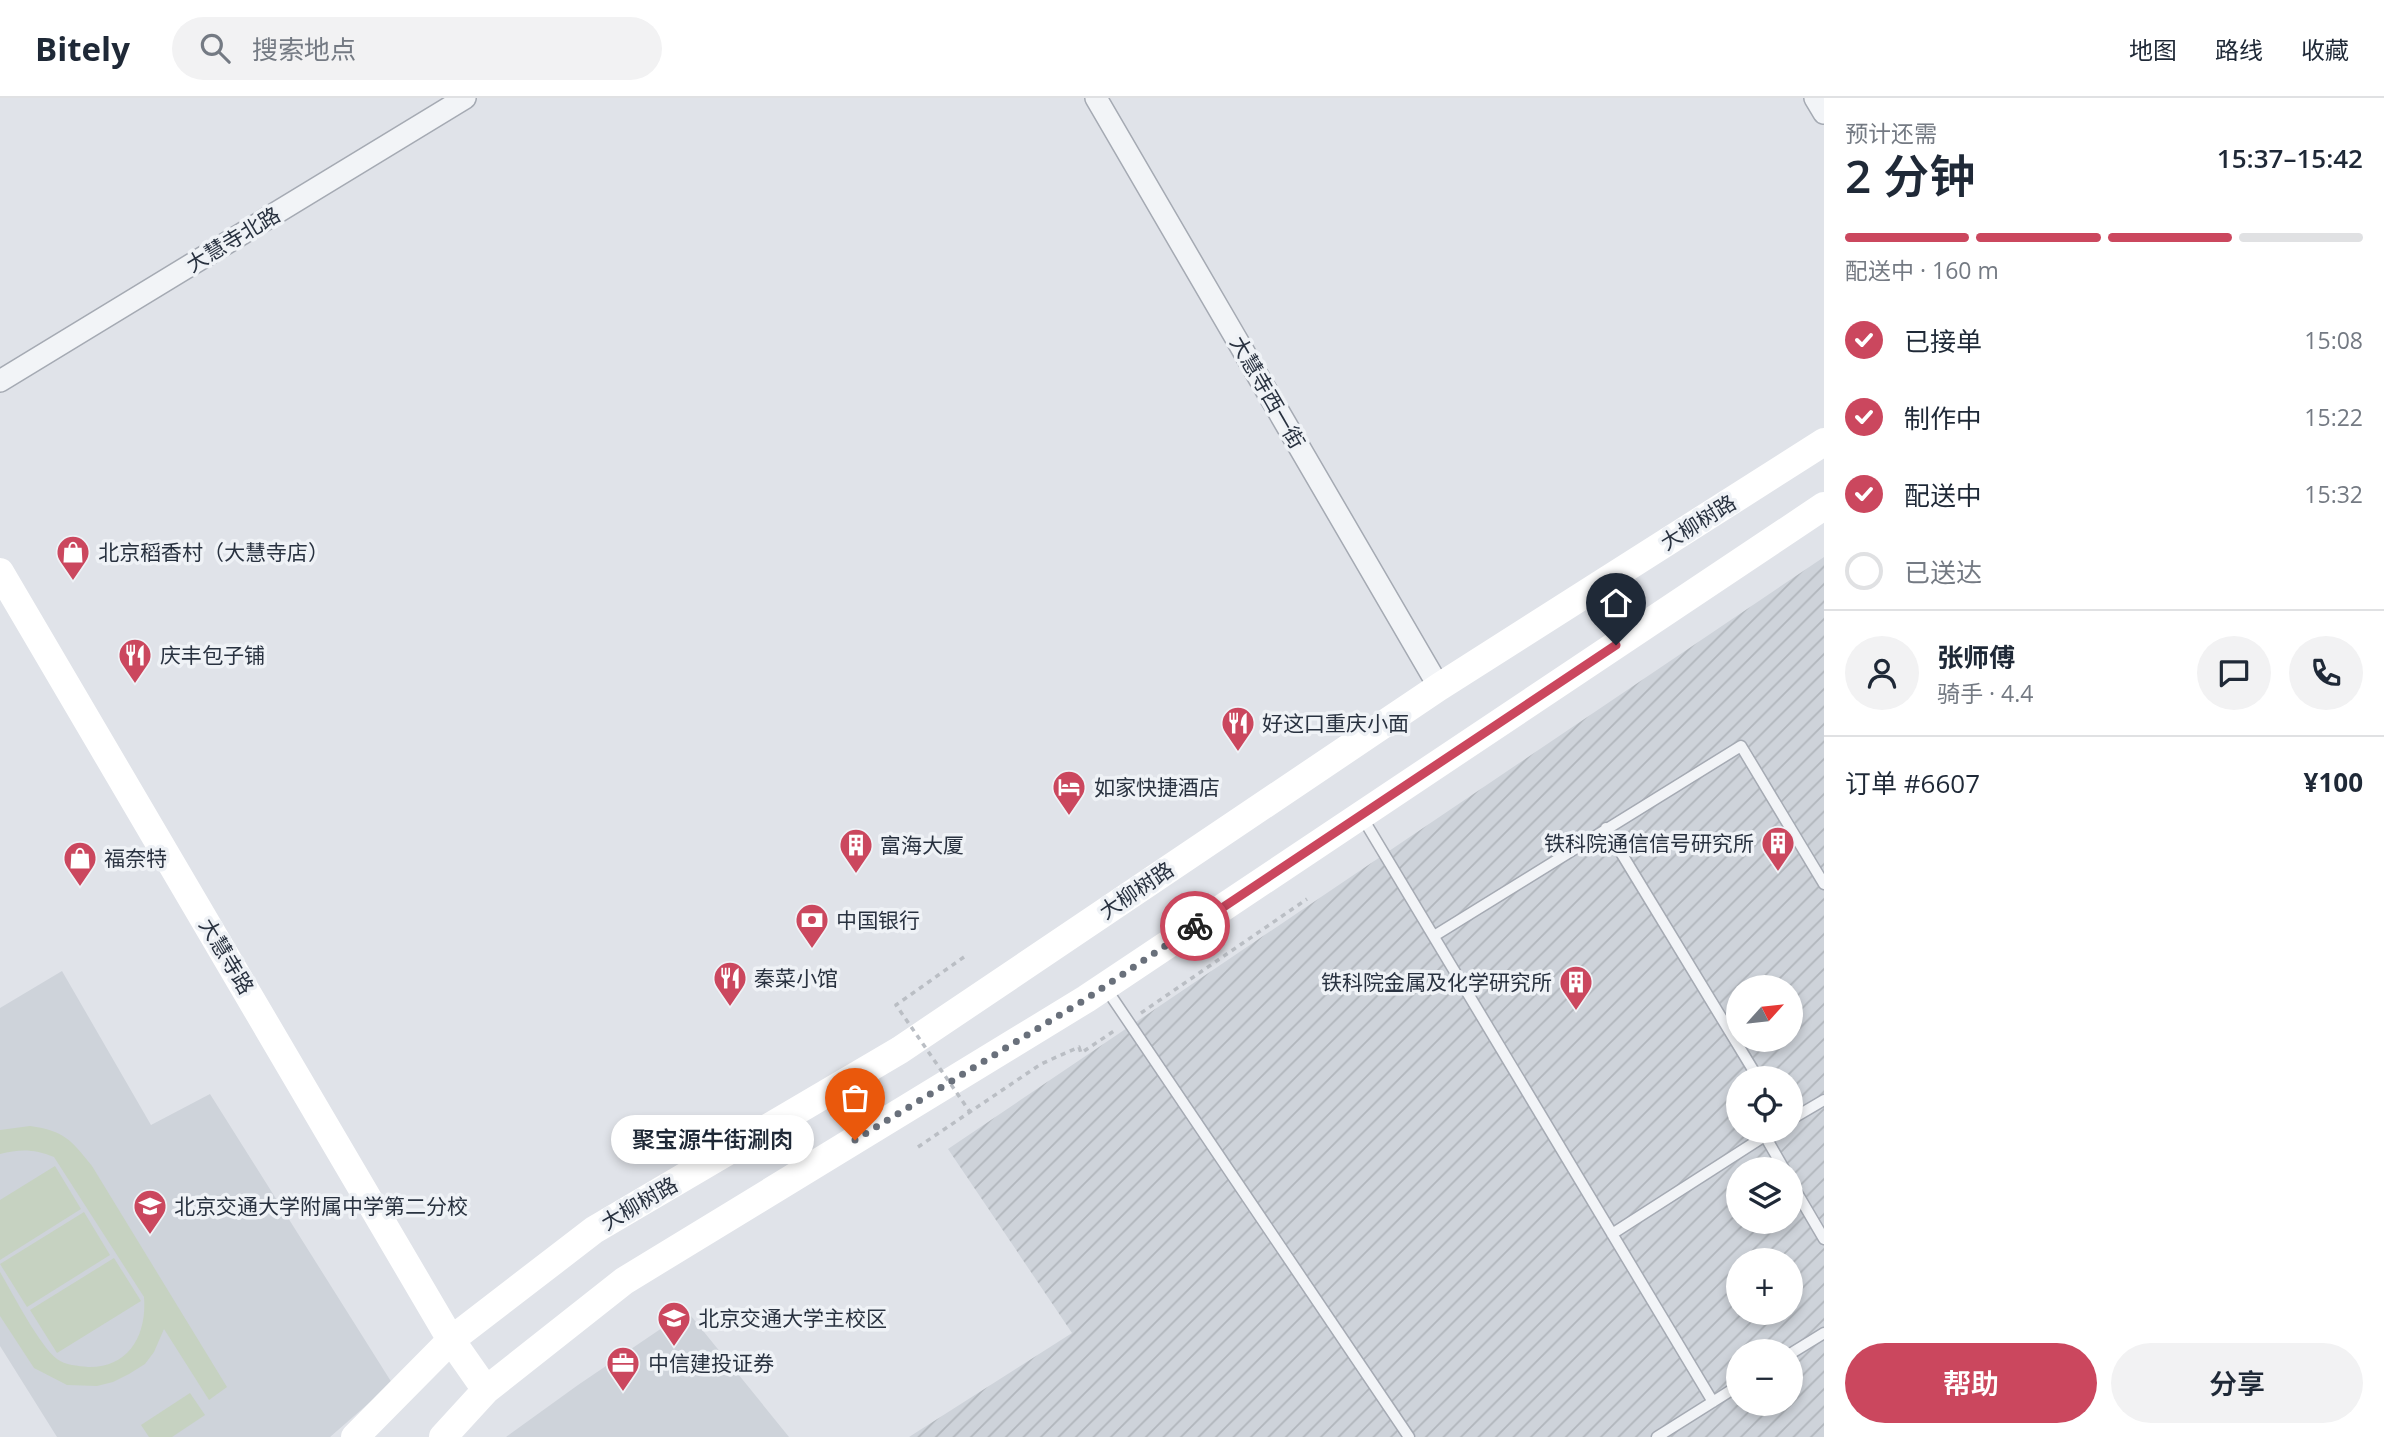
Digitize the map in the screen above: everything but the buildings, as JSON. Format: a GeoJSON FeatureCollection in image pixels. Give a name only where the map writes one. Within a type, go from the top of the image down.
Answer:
{"type":"FeatureCollection","features":[{"type":"Feature","properties":{"kind":"main road","name":"大柳树路"},"geometry":{"type":"LineString","coordinates":[[355,1437],[451,1340],[594,1230],[900,1049],[1439,687],[1824,442]]}},
{"type":"Feature","properties":{"kind":"main road"},"geometry":{"type":"LineString","coordinates":[[443,1437],[486,1390],[625,1281],[1105,987],[1824,506]]}},
{"type":"Feature","properties":{"kind":"main road","name":"大慧寺路"},"geometry":{"type":"LineString","coordinates":[[0,572],[451,1340],[486,1390]]}},
{"type":"Feature","properties":{"kind":"street","name":"大慧寺北路"},"geometry":{"type":"LineString","coordinates":[[0,381],[465,98]]}},
{"type":"Feature","properties":{"kind":"street","name":"大慧寺西一街"},"geometry":{"type":"LineString","coordinates":[[1096,98],[1439,687]]}},
{"type":"Feature","properties":{"kind":"street"},"geometry":{"type":"LineString","coordinates":[[1815,98],[1824,113]]}},
{"type":"Feature","properties":{"kind":"lane"},"geometry":{"type":"LineString","coordinates":[[1434,936],[1741,746],[1824,884]]}},
{"type":"Feature","properties":{"kind":"lane"},"geometry":{"type":"LineString","coordinates":[[1361,815],[1713,1402]]}},
{"type":"Feature","properties":{"kind":"lane"},"geometry":{"type":"LineString","coordinates":[[1606,828],[1751,1066]]}},
{"type":"Feature","properties":{"kind":"lane"},"geometry":{"type":"LineString","coordinates":[[1105,987],[1409,1437]]}},
{"type":"Feature","properties":{"kind":"lane"},"geometry":{"type":"LineString","coordinates":[[1803,1112],[1824,1100]]}},
{"type":"Feature","properties":{"kind":"lane"},"geometry":{"type":"LineString","coordinates":[[1612,1234],[1753,1143]]}},
{"type":"Feature","properties":{"kind":"lane"},"geometry":{"type":"LineString","coordinates":[[1803,1203],[1824,1239]]}},
{"type":"Feature","properties":{"kind":"lane"},"geometry":{"type":"LineString","coordinates":[[1803,1346],[1824,1333]]}},
{"type":"Feature","properties":{"kind":"lane"},"geometry":{"type":"LineString","coordinates":[[1657,1437],[1726,1394]]}},
{"type":"Feature","properties":{"kind":"path"},"geometry":{"type":"LineString","coordinates":[[918,1147],[1041,1064],[1079,1047],[1082,1053],[1307,899]]}},
{"type":"Feature","properties":{"kind":"path"},"geometry":{"type":"LineString","coordinates":[[964,957],[896,1005],[970,1112]]}},
{"type":"Feature","properties":{"kind":"shaded area"},"geometry":{"type":"Polygon","coordinates":[[[1824,557],[1824,1437],[909,1437],[1072,1333],[948,1149],[1824,557]]]}},
{"type":"Feature","properties":{"kind":"shaded area","name":"北京交通大学附属中学第二分校"},"geometry":{"type":"Polygon","coordinates":[[[62,971],[151,1125],[210,1094],[392,1383],[330,1437],[57,1437],[0,1346],[0,1008],[62,971]]]}},
{"type":"Feature","properties":{"kind":"shaded area","name":"北京交通大学主校区"},"geometry":{"type":"Polygon","coordinates":[[[687,1311],[789,1437],[506,1437],[578,1385],[687,1311]]]}},
{"type":"Feature","properties":{"kind":"green space"},"geometry":{"type":"Polygon","coordinates":[[[30,1126],[52,1131],[66,1138],[92,1166],[227,1387],[209,1400],[164,1329],[154,1352],[145,1364],[129,1374],[97,1386],[67,1385],[34,1368],[0,1316],[0,1272],[34,1331],[50,1352],[64,1363],[88,1367],[102,1366],[125,1355],[132,1347],[142,1324],[144,1297],[54,1157],[27,1151],[0,1154],[0,1130],[30,1126]]]}},
{"type":"Feature","properties":{"kind":"green space"},"geometry":{"type":"Polygon","coordinates":[[[55,1166],[81,1209],[0,1260],[0,1200],[55,1166]]]}},
{"type":"Feature","properties":{"kind":"green space"},"geometry":{"type":"Polygon","coordinates":[[[84,1212],[110,1255],[27,1307],[0,1264],[84,1212]]]}},
{"type":"Feature","properties":{"kind":"green space"},"geometry":{"type":"Polygon","coordinates":[[[114,1258],[141,1301],[57,1353],[30,1310],[114,1258]]]}},
{"type":"Feature","properties":{"kind":"green space"},"geometry":{"type":"Polygon","coordinates":[[[190,1393],[205,1415],[172,1437],[149,1437],[141,1425],[190,1393]]]}},
{"type":"Feature","properties":{"kind":"way so far"},"geometry":{"type":"LineString","coordinates":[[855,1140],[1086,999],[1195,926]]}},
{"type":"Feature","properties":{"kind":"place","name":"北京稻香村（大慧寺店）"},"geometry":{"type":"Point","coordinates":[73,582]}},
{"type":"Feature","properties":{"kind":"place","name":"庆丰包子铺"},"geometry":{"type":"Point","coordinates":[135,685]}},
{"type":"Feature","properties":{"kind":"place","name":"好这口重庆小面"},"geometry":{"type":"Point","coordinates":[1238,753]}},
{"type":"Feature","properties":{"kind":"place","name":"如家快捷酒店"},"geometry":{"type":"Point","coordinates":[1069,817]}},
{"type":"Feature","properties":{"kind":"place","name":"铁科院通信信号研究所"},"geometry":{"type":"Point","coordinates":[1778,873]}},
{"type":"Feature","properties":{"kind":"place","name":"富海大厦"},"geometry":{"type":"Point","coordinates":[856,875]}},
{"type":"Feature","properties":{"kind":"place","name":"福奈特"},"geometry":{"type":"Point","coordinates":[80,888]}},
{"type":"Feature","properties":{"kind":"place","name":"中国银行"},"geometry":{"type":"Point","coordinates":[812,950]}},
{"type":"Feature","properties":{"kind":"place","name":"秦菜小馆"},"geometry":{"type":"Point","coordinates":[730,1008]}},
{"type":"Feature","properties":{"kind":"place","name":"铁科院金属及化学研究所"},"geometry":{"type":"Point","coordinates":[1576,1012]}},
{"type":"Feature","properties":{"kind":"place","name":"聚宝源牛街涮肉"},"geometry":{"type":"Point","coordinates":[855,1140]}},
{"type":"Feature","properties":{"kind":"place","name":"北京交通大学附属中学第二分校"},"geometry":{"type":"Point","coordinates":[150,1236]}},
{"type":"Feature","properties":{"kind":"place","name":"北京交通大学主校区"},"geometry":{"type":"Point","coordinates":[674,1348]}},
{"type":"Feature","properties":{"kind":"place","name":"中信建投证券"},"geometry":{"type":"Point","coordinates":[623,1393]}},
{"type":"Feature","properties":{"kind":"route"},"geometry":{"type":"LineString","coordinates":[[1195,926],[1616,645]]}}]}
